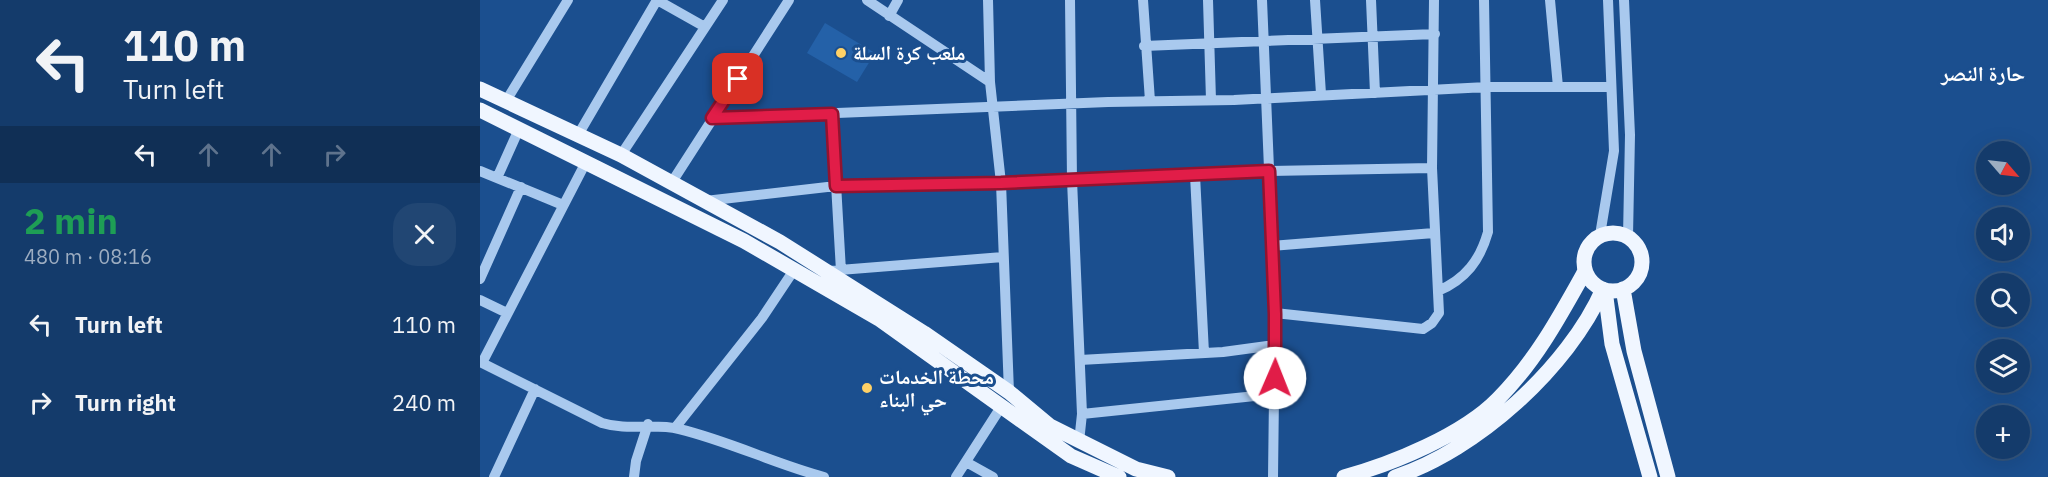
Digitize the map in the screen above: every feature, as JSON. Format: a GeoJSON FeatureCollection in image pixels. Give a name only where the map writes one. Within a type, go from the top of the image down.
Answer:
{"type":"FeatureCollection","features":[{"type":"Feature","properties":{"kind":"main road"},"geometry":{"type":"LineString","coordinates":[[480,89],[621,155],[833,271],[1009,392],[1050,426],[1136,469],[1167,477]]}},
{"type":"Feature","properties":{"kind":"main road"},"geometry":{"type":"LineString","coordinates":[[480,110],[744,241],[879,319],[1071,456],[1119,477]]}},
{"type":"Feature","properties":{"kind":"main road"},"geometry":{"type":"LineString","coordinates":[[1619,232],[1628,236],[1640,250],[1642,266],[1636,280],[1623,289],[1604,290],[1589,279],[1585,270],[1585,254],[1588,246],[1600,235],[1619,232]]}},
{"type":"Feature","properties":{"kind":"main road"},"geometry":{"type":"LineString","coordinates":[[1344,477],[1372,470],[1439,439],[1497,401],[1538,350],[1585,270]]}},
{"type":"Feature","properties":{"kind":"main road"},"geometry":{"type":"LineString","coordinates":[[1623,289],[1634,351],[1668,477]]}},
{"type":"Feature","properties":{"kind":"main road"},"geometry":{"type":"LineString","coordinates":[[1395,477],[1447,455],[1500,417],[1580,331],[1604,290]]}},
{"type":"Feature","properties":{"kind":"main road"},"geometry":{"type":"LineString","coordinates":[[1604,290],[1612,344],[1650,477]]}},
{"type":"Feature","properties":{"kind":"street"},"geometry":{"type":"LineString","coordinates":[[506,102],[568,0]]}},
{"type":"Feature","properties":{"kind":"street"},"geometry":{"type":"LineString","coordinates":[[578,135],[657,0],[705,27]]}},
{"type":"Feature","properties":{"kind":"street"},"geometry":{"type":"LineString","coordinates":[[621,155],[723,0]]}},
{"type":"Feature","properties":{"kind":"street"},"geometry":{"type":"LineString","coordinates":[[672,182],[789,0]]}},
{"type":"Feature","properties":{"kind":"street"},"geometry":{"type":"LineString","coordinates":[[867,0],[990,82]]}},
{"type":"Feature","properties":{"kind":"street"},"geometry":{"type":"LineString","coordinates":[[889,16],[898,0]]}},
{"type":"Feature","properties":{"kind":"street"},"geometry":{"type":"LineString","coordinates":[[988,0],[990,82],[1001,183],[1009,392]]}},
{"type":"Feature","properties":{"kind":"street"},"geometry":{"type":"LineString","coordinates":[[1070,0],[1072,180],[1082,414],[1080,442]]}},
{"type":"Feature","properties":{"kind":"street"},"geometry":{"type":"LineString","coordinates":[[1143,0],[1144,46],[1150,101]]}},
{"type":"Feature","properties":{"kind":"street"},"geometry":{"type":"LineString","coordinates":[[1208,0],[1211,100]]}},
{"type":"Feature","properties":{"kind":"street"},"geometry":{"type":"LineString","coordinates":[[1262,0],[1275,314],[1272,477]]}},
{"type":"Feature","properties":{"kind":"street"},"geometry":{"type":"LineString","coordinates":[[1315,0],[1321,94]]}},
{"type":"Feature","properties":{"kind":"street"},"geometry":{"type":"LineString","coordinates":[[1371,0],[1375,93]]}},
{"type":"Feature","properties":{"kind":"street"},"geometry":{"type":"LineString","coordinates":[[1275,314],[1423,329],[1432,323],[1439,313],[1432,168],[1435,0]]}},
{"type":"Feature","properties":{"kind":"street"},"geometry":{"type":"LineString","coordinates":[[1438,291],[1467,273],[1482,250],[1488,232],[1484,0]]}},
{"type":"Feature","properties":{"kind":"street"},"geometry":{"type":"LineString","coordinates":[[1550,0],[1558,87]]}},
{"type":"Feature","properties":{"kind":"street"},"geometry":{"type":"LineString","coordinates":[[1600,235],[1614,152],[1608,0]]}},
{"type":"Feature","properties":{"kind":"street"},"geometry":{"type":"LineString","coordinates":[[1624,0],[1630,135],[1628,236]]}},
{"type":"Feature","properties":{"kind":"street"},"geometry":{"type":"LineString","coordinates":[[1144,46],[1210,45],[1435,33]]}},
{"type":"Feature","properties":{"kind":"street"},"geometry":{"type":"LineString","coordinates":[[712,118],[1211,100],[1487,87],[1611,87]]}},
{"type":"Feature","properties":{"kind":"street"},"geometry":{"type":"LineString","coordinates":[[832,114],[836,186],[833,271],[1003,257]]}},
{"type":"Feature","properties":{"kind":"street"},"geometry":{"type":"LineString","coordinates":[[497,178],[519,129]]}},
{"type":"Feature","properties":{"kind":"street"},"geometry":{"type":"LineString","coordinates":[[586,162],[481,362],[602,423],[619,428],[648,424],[675,428],[824,477]]}},
{"type":"Feature","properties":{"kind":"street"},"geometry":{"type":"LineString","coordinates":[[705,201],[836,186],[1001,183],[1269,171],[1432,168]]}},
{"type":"Feature","properties":{"kind":"street"},"geometry":{"type":"LineString","coordinates":[[1195,174],[1204,353]]}},
{"type":"Feature","properties":{"kind":"street"},"geometry":{"type":"LineString","coordinates":[[481,175],[497,178],[563,205]]}},
{"type":"Feature","properties":{"kind":"street"},"geometry":{"type":"LineString","coordinates":[[480,279],[521,187]]}},
{"type":"Feature","properties":{"kind":"street"},"geometry":{"type":"LineString","coordinates":[[1271,246],[1434,233]]}},
{"type":"Feature","properties":{"kind":"street"},"geometry":{"type":"LineString","coordinates":[[675,428],[762,318],[794,270]]}},
{"type":"Feature","properties":{"kind":"street"},"geometry":{"type":"LineString","coordinates":[[480,300],[507,313]]}},
{"type":"Feature","properties":{"kind":"street"},"geometry":{"type":"LineString","coordinates":[[1080,360],[1204,353],[1275,345]]}},
{"type":"Feature","properties":{"kind":"street"},"geometry":{"type":"LineString","coordinates":[[494,477],[535,389]]}},
{"type":"Feature","properties":{"kind":"street"},"geometry":{"type":"LineString","coordinates":[[1082,414],[1274,394]]}},
{"type":"Feature","properties":{"kind":"street"},"geometry":{"type":"LineString","coordinates":[[956,477],[1000,407]]}},
{"type":"Feature","properties":{"kind":"street"},"geometry":{"type":"LineString","coordinates":[[634,477],[636,461],[648,424]]}},
{"type":"Feature","properties":{"kind":"street"},"geometry":{"type":"LineString","coordinates":[[966,462],[993,477]]}},
{"type":"Feature","properties":{"kind":"street"},"geometry":{"type":"LineString","coordinates":[[785,477],[789,465]]}},
{"type":"Feature","properties":{"kind":"shaded area","name":"ملعب كرة السلة"},"geometry":{"type":"Polygon","coordinates":[[[825,23],[875,53],[857,82],[807,53],[825,23]]]}},
{"type":"Feature","properties":{"kind":"place","name":"ملعب كرة السلة"},"geometry":{"type":"Point","coordinates":[841,53]}},
{"type":"Feature","properties":{"kind":"place","name":"محطة الخدمات حي البناء"},"geometry":{"type":"Point","coordinates":[867,388]}},
{"type":"Feature","properties":{"kind":"district","name":"حارة النصر"},"geometry":{"type":"Point","coordinates":[1983,74]}},
{"type":"Feature","properties":{"kind":"route"},"geometry":{"type":"LineString","coordinates":[[738,79],[712,118],[832,114],[836,186],[1001,183],[1269,171],[1275,314],[1275,378]]}}]}
